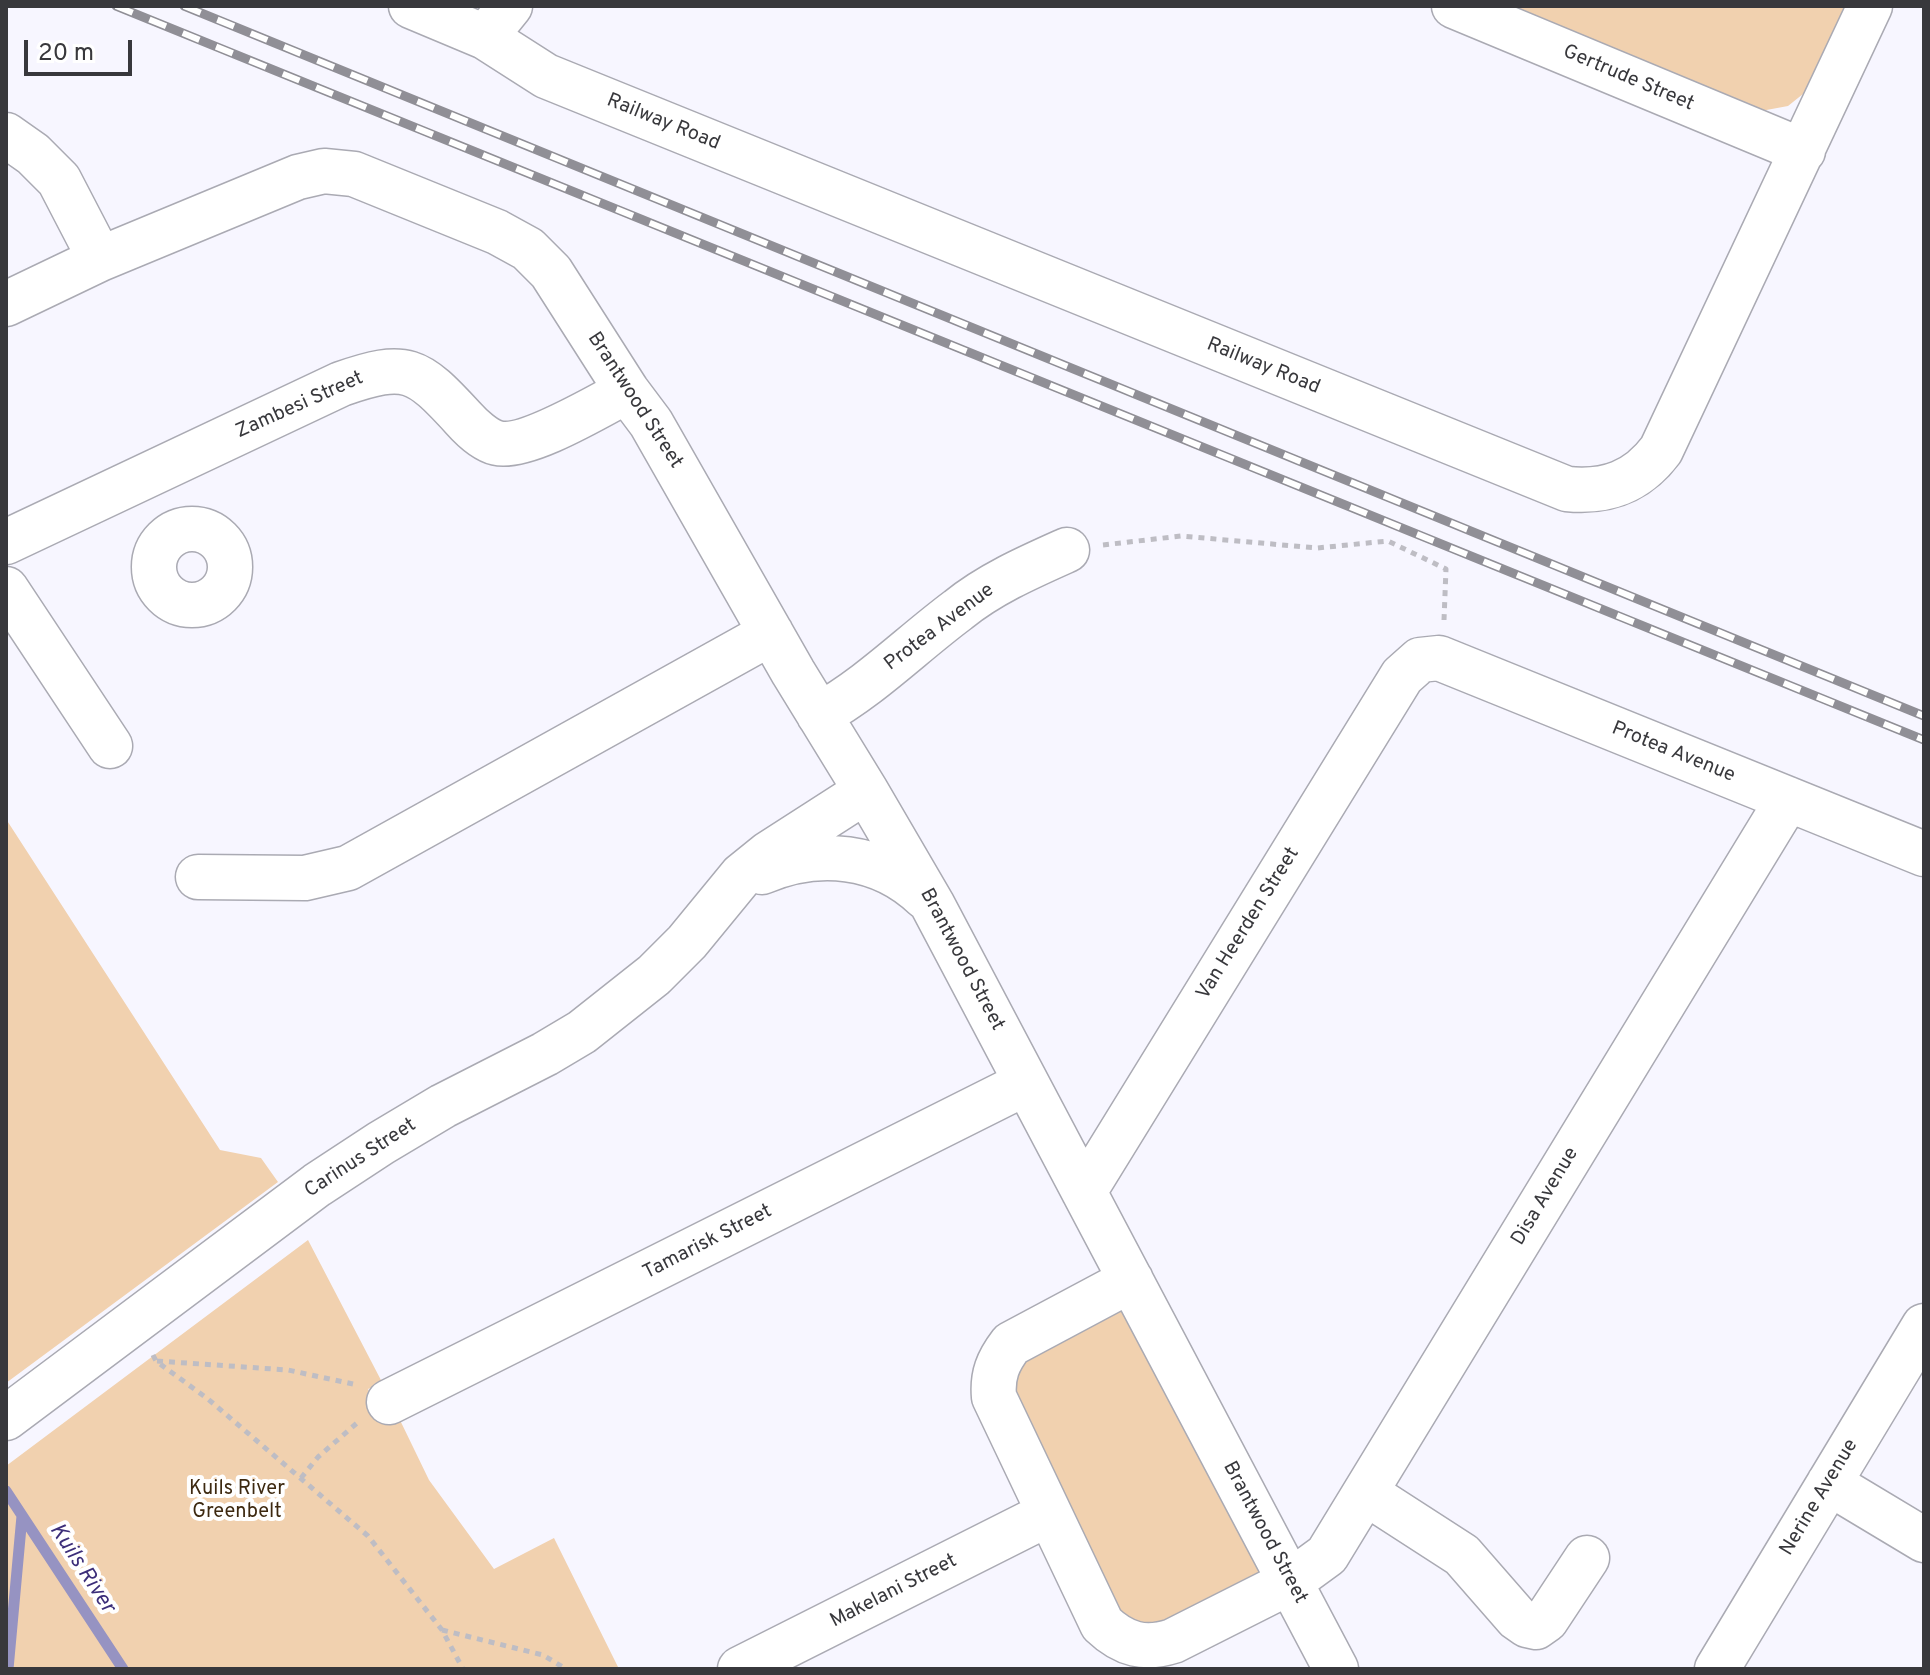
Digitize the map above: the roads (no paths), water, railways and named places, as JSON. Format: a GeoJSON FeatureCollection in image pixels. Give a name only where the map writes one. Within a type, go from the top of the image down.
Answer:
{"type":"FeatureCollection","features":[{"type":"Feature","properties":{"kind":"street","name":"Railway Road"},"geometry":{"type":"LineString","coordinates":[[411,6],[497,21],[546,76],[1567,489],[1583,491],[1616,486],[1634,478],[1661,450],[1870,6]]}},
{"type":"Feature","properties":{"kind":"street","name":"Gertrude Street"},"geometry":{"type":"LineString","coordinates":[[1454,6],[1803,151]]}},
{"type":"Feature","properties":{"kind":"street"},"geometry":{"type":"LineString","coordinates":[[6,135],[33,154],[59,180],[100,259]]}},
{"type":"Feature","properties":{"kind":"street","name":"Brantwood Street"},"geometry":{"type":"LineString","coordinates":[[6,304],[100,259],[298,177],[324,171],[354,174],[497,232],[528,249],[551,272],[659,435],[771,633],[932,904],[1336,1669]]}},
{"type":"Feature","properties":{"kind":"street","name":"Zambesi Street"},"geometry":{"type":"LineString","coordinates":[[6,542],[341,384],[376,372],[408,372],[433,385],[473,428],[498,443],[530,440],[627,391]]}},
{"type":"Feature","properties":{"kind":"street"},"geometry":{"type":"LineString","coordinates":[[153,474],[177,532]]}},
{"type":"Feature","properties":{"kind":"street","name":"Protea Avenue"},"geometry":{"type":"LineString","coordinates":[[819,715],[850,698],[982,593],[1067,550]]}},
{"type":"Feature","properties":{"kind":"street"},"geometry":{"type":"LineString","coordinates":[[6,589],[110,746]]}},
{"type":"Feature","properties":{"kind":"street"},"geometry":{"type":"LineString","coordinates":[[198,877],[305,878],[348,868],[771,633]]}},
{"type":"Feature","properties":{"kind":"street","name":"Protea Avenue"},"geometry":{"type":"LineString","coordinates":[[1429,659],[1924,854]]}},
{"type":"Feature","properties":{"kind":"street","name":"Van Heerden Street"},"geometry":{"type":"LineString","coordinates":[[1084,1192],[1402,676],[1429,659]]}},
{"type":"Feature","properties":{"kind":"street","name":"Carinus Street"},"geometry":{"type":"LineString","coordinates":[[717,907],[742,875],[768,854],[866,791]]}},
{"type":"Feature","properties":{"kind":"street","name":"Disa Avenue"},"geometry":{"type":"LineString","coordinates":[[1290,1582],[1327,1555],[1788,799]]}},
{"type":"Feature","properties":{"kind":"street","name":"Carinus Street"},"geometry":{"type":"LineString","coordinates":[[6,1418],[317,1185],[381,1143],[582,1032],[654,975],[735,890],[767,870],[802,858],[851,859],[885,870],[915,888],[932,904]]}},
{"type":"Feature","properties":{"kind":"street","name":"Tamarisk Street"},"geometry":{"type":"LineString","coordinates":[[389,1402],[1026,1083]]}},
{"type":"Feature","properties":{"kind":"street"},"geometry":{"type":"LineString","coordinates":[[1131,1280],[1011,1344],[994,1372],[997,1408],[1102,1624],[1127,1643],[1158,1646],[1290,1582]]}},
{"type":"Feature","properties":{"kind":"street","name":"Nerine Avenue"},"geometry":{"type":"LineString","coordinates":[[1717,1669],[1924,1326]]}},
{"type":"Feature","properties":{"kind":"street"},"geometry":{"type":"LineString","coordinates":[[1829,1483],[1924,1540]]}},
{"type":"Feature","properties":{"kind":"street"},"geometry":{"type":"LineString","coordinates":[[1366,1493],[1462,1555],[1517,1618],[1527,1625],[1536,1627],[1546,1620],[1587,1558]]}},
{"type":"Feature","properties":{"kind":"street","name":"Makelani Street"},"geometry":{"type":"LineString","coordinates":[[740,1669],[1048,1514]]}},
{"type":"Feature","properties":{"kind":"waterway","name":"Kuils River"},"geometry":{"type":"LineString","coordinates":[[6,1491],[123,1669]]}},
{"type":"Feature","properties":{"kind":"waterway"},"geometry":{"type":"LineString","coordinates":[[8,1669],[22,1516]]}},
{"type":"Feature","properties":{"kind":"railway"},"geometry":{"type":"LineString","coordinates":[[116,6],[1924,740]]}},
{"type":"Feature","properties":{"kind":"railway"},"geometry":{"type":"LineString","coordinates":[[184,6],[1924,716]]}},
{"type":"Feature","properties":{"kind":"park label","name":"Kuils River Greenbelt"},"geometry":{"type":"Point","coordinates":[237,1502]}}]}
